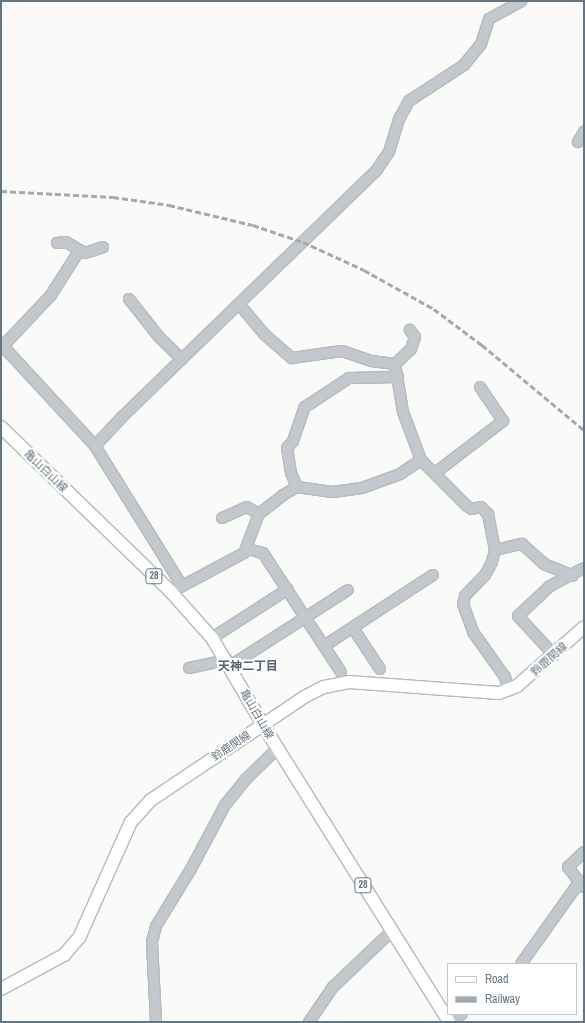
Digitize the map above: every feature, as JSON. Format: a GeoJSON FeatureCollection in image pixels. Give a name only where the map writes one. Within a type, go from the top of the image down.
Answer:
{"type":"FeatureCollection","features":[{"type":"Feature","properties":{"kind":"main road","name":"亀山白山線"},"geometry":{"type":"LineString","coordinates":[[1,427],[170,592],[212,638],[228,663],[262,725],[278,748],[449,1022]]}},
{"type":"Feature","properties":{"kind":"main road","name":"鈴鹿関線"},"geometry":{"type":"LineString","coordinates":[[1,988],[64,955],[79,938],[131,822],[151,800],[262,725],[316,691],[342,683],[362,682],[492,694],[508,690],[554,655],[584,627]]}},
{"type":"Feature","properties":{"kind":"street"},"geometry":{"type":"LineString","coordinates":[[95,446],[122,417],[376,171],[389,152],[399,119],[409,101],[464,65],[481,44],[489,19],[521,1]]}},
{"type":"Feature","properties":{"kind":"street"},"geometry":{"type":"LineString","coordinates":[[578,142],[584,132]]}},
{"type":"Feature","properties":{"kind":"street"},"geometry":{"type":"LineString","coordinates":[[57,243],[66,242],[79,251],[85,253],[103,247]]}},
{"type":"Feature","properties":{"kind":"street"},"geometry":{"type":"LineString","coordinates":[[79,251],[51,295],[2,345],[95,446],[182,586]]}},
{"type":"Feature","properties":{"kind":"street"},"geometry":{"type":"LineString","coordinates":[[130,299],[159,337],[182,359]]}},
{"type":"Feature","properties":{"kind":"street"},"geometry":{"type":"LineString","coordinates":[[239,304],[264,334],[292,358],[342,351],[371,361],[395,364]]}},
{"type":"Feature","properties":{"kind":"street"},"geometry":{"type":"LineString","coordinates":[[395,364],[411,349],[415,337],[410,330]]}},
{"type":"Feature","properties":{"kind":"street"},"geometry":{"type":"LineString","coordinates":[[395,364],[403,412],[421,460],[467,506],[472,509],[481,507],[485,510],[495,550],[488,569],[465,596],[463,604],[477,640],[505,677],[508,690]]}},
{"type":"Feature","properties":{"kind":"street"},"geometry":{"type":"LineString","coordinates":[[297,487],[291,472],[287,448],[293,441],[306,407],[348,378],[398,377]]}},
{"type":"Feature","properties":{"kind":"street"},"geometry":{"type":"LineString","coordinates":[[435,473],[504,421],[480,387]]}},
{"type":"Feature","properties":{"kind":"street"},"geometry":{"type":"LineString","coordinates":[[170,592],[240,557],[247,549],[259,514],[272,501],[297,487],[333,492],[362,488],[390,479],[421,460]]}},
{"type":"Feature","properties":{"kind":"street"},"geometry":{"type":"LineString","coordinates":[[222,518],[247,507],[259,514]]}},
{"type":"Feature","properties":{"kind":"street"},"geometry":{"type":"LineString","coordinates":[[495,550],[522,544],[544,564],[573,576]]}},
{"type":"Feature","properties":{"kind":"street"},"geometry":{"type":"LineString","coordinates":[[247,549],[263,553],[341,672]]}},
{"type":"Feature","properties":{"kind":"street"},"geometry":{"type":"LineString","coordinates":[[554,655],[518,616],[550,586],[573,576],[584,568]]}},
{"type":"Feature","properties":{"kind":"street"},"geometry":{"type":"LineString","coordinates":[[324,646],[433,575]]}},
{"type":"Feature","properties":{"kind":"street"},"geometry":{"type":"LineString","coordinates":[[212,638],[288,589]]}},
{"type":"Feature","properties":{"kind":"street"},"geometry":{"type":"LineString","coordinates":[[189,668],[228,663],[306,617],[348,590]]}},
{"type":"Feature","properties":{"kind":"street"},"geometry":{"type":"LineString","coordinates":[[353,628],[380,669]]}},
{"type":"Feature","properties":{"kind":"street"},"geometry":{"type":"LineString","coordinates":[[156,1022],[152,942],[156,926],[191,869],[224,805],[246,779],[278,748]]}},
{"type":"Feature","properties":{"kind":"street"},"geometry":{"type":"LineString","coordinates":[[522,963],[582,884],[568,867],[584,852]]}},
{"type":"Feature","properties":{"kind":"street"},"geometry":{"type":"LineString","coordinates":[[309,1022],[333,987],[392,930]]}},
{"type":"Feature","properties":{"kind":"street"},"geometry":{"type":"LineString","coordinates":[[449,1022],[460,1015]]}},
{"type":"Feature","properties":{"kind":"railway"},"geometry":{"type":"LineString","coordinates":[[1,191],[113,197],[169,205],[253,225],[303,242],[364,270],[434,309],[482,345],[584,430]]}},
{"type":"Feature","properties":{"kind":"district","name":"天神二丁目"},"geometry":{"type":"Point","coordinates":[248,667]}}]}
